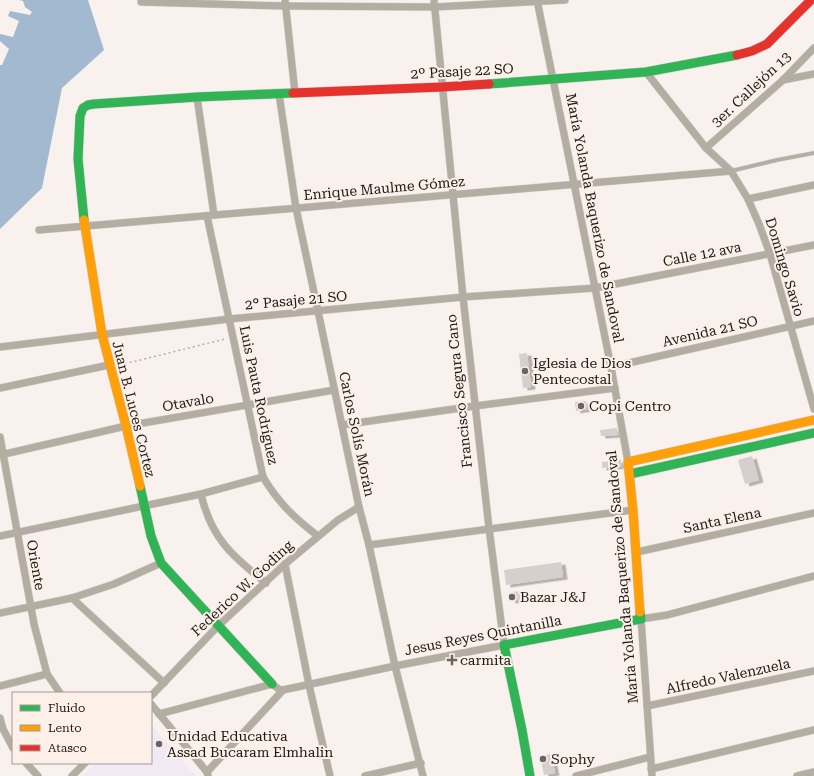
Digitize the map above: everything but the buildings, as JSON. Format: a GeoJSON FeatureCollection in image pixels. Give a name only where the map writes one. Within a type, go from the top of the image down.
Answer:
{"type":"FeatureCollection","features":[{"type":"Feature","properties":{"kind":"street"},"geometry":{"type":"LineString","coordinates":[[141,2],[434,3],[565,0]]}},
{"type":"Feature","properties":{"kind":"street","name":"2º Pasaje 22 SO"},"geometry":{"type":"LineString","coordinates":[[94,104],[197,97],[442,87],[646,72],[738,55],[759,48],[767,44],[811,0]]}},
{"type":"Feature","properties":{"kind":"street","name":"María Yolanda Baquerizo de Sandoval"},"geometry":{"type":"LineString","coordinates":[[537,1],[611,367],[630,474],[637,552],[652,773]]}},
{"type":"Feature","properties":{"kind":"street"},"geometry":{"type":"LineString","coordinates":[[285,3],[295,93]]}},
{"type":"Feature","properties":{"kind":"street","name":"Francisco Segura Cano"},"geometry":{"type":"LineString","coordinates":[[434,3],[452,195],[489,528],[504,645],[530,776]]}},
{"type":"Feature","properties":{"kind":"street","name":"3er. Callejón 13"},"geometry":{"type":"LineString","coordinates":[[706,148],[783,80],[814,48]]}},
{"type":"Feature","properties":{"kind":"street","name":"Domingo Savio"},"geometry":{"type":"LineString","coordinates":[[646,72],[706,148],[731,171],[748,199],[770,254],[814,409]]}},
{"type":"Feature","properties":{"kind":"street"},"geometry":{"type":"LineString","coordinates":[[783,80],[814,74]]}},
{"type":"Feature","properties":{"kind":"street","name":"Carlos Solís Morán"},"geometry":{"type":"LineString","coordinates":[[279,94],[296,208],[334,390],[395,666],[423,776]]}},
{"type":"Feature","properties":{"kind":"street","name":"Luis Pauta Rodríguez"},"geometry":{"type":"LineString","coordinates":[[197,97],[210,216],[232,337],[263,477],[273,494],[284,508],[299,522],[318,536]]}},
{"type":"Feature","properties":{"kind":"street","name":"Juan B. Luces Cortez"},"geometry":{"type":"LineString","coordinates":[[94,104],[83,108],[80,116],[78,159],[85,226],[102,334],[126,426],[151,536],[161,563],[272,684]]}},
{"type":"Feature","properties":{"kind":"street","name":"Enrique Maulme Gómez"},"geometry":{"type":"LineString","coordinates":[[39,230],[731,171]]}},
{"type":"Feature","properties":{"kind":"street"},"geometry":{"type":"LineString","coordinates":[[748,199],[814,185]]}},
{"type":"Feature","properties":{"kind":"street","name":"Calle 12 ava"},"geometry":{"type":"LineString","coordinates":[[594,288],[814,245]]}},
{"type":"Feature","properties":{"kind":"street","name":"2° Pasaje 21 SO"},"geometry":{"type":"LineString","coordinates":[[0,347],[229,319],[463,297],[594,288]]}},
{"type":"Feature","properties":{"kind":"street","name":"Avenida 21 SO"},"geometry":{"type":"LineString","coordinates":[[611,367],[814,321]]}},
{"type":"Feature","properties":{"kind":"street"},"geometry":{"type":"LineString","coordinates":[[0,388],[110,366]]}},
{"type":"Feature","properties":{"kind":"street"},"geometry":{"type":"LineString","coordinates":[[342,425],[615,388]]}},
{"type":"Feature","properties":{"kind":"street","name":"Otavalo"},"geometry":{"type":"LineString","coordinates":[[2,455],[126,426],[246,404],[334,390]]}},
{"type":"Feature","properties":{"kind":"street"},"geometry":{"type":"LineString","coordinates":[[628,462],[814,420]]}},
{"type":"Feature","properties":{"kind":"street"},"geometry":{"type":"LineString","coordinates":[[630,474],[814,432]]}},
{"type":"Feature","properties":{"kind":"street","name":"Oriente"},"geometry":{"type":"LineString","coordinates":[[0,437],[2,455],[34,624],[47,674],[59,692]]}},
{"type":"Feature","properties":{"kind":"street"},"geometry":{"type":"LineString","coordinates":[[0,536],[201,494],[263,477]]}},
{"type":"Feature","properties":{"kind":"street"},"geometry":{"type":"LineString","coordinates":[[201,494],[205,511],[224,546],[238,561],[266,583]]}},
{"type":"Feature","properties":{"kind":"street","name":"Federico W. Goding"},"geometry":{"type":"LineString","coordinates":[[152,695],[218,626],[285,564],[338,520],[359,507]]}},
{"type":"Feature","properties":{"kind":"street"},"geometry":{"type":"LineString","coordinates":[[369,545],[633,510]]}},
{"type":"Feature","properties":{"kind":"street","name":"Santa Elena"},"geometry":{"type":"LineString","coordinates":[[637,552],[814,513]]}},
{"type":"Feature","properties":{"kind":"street"},"geometry":{"type":"LineString","coordinates":[[0,613],[72,598],[114,584],[161,563]]}},
{"type":"Feature","properties":{"kind":"street"},"geometry":{"type":"LineString","coordinates":[[285,564],[309,685],[330,776]]}},
{"type":"Feature","properties":{"kind":"street","name":"Jesus Reyes Quintanilla"},"geometry":{"type":"LineString","coordinates":[[283,690],[395,666],[667,615],[814,576]]}},
{"type":"Feature","properties":{"kind":"street"},"geometry":{"type":"LineString","coordinates":[[72,598],[164,683]]}},
{"type":"Feature","properties":{"kind":"street","name":"Alfredo Valenzuela"},"geometry":{"type":"LineString","coordinates":[[647,706],[814,672]]}},
{"type":"Feature","properties":{"kind":"street"},"geometry":{"type":"LineString","coordinates":[[0,686],[47,674]]}},
{"type":"Feature","properties":{"kind":"street"},"geometry":{"type":"LineString","coordinates":[[152,705],[159,714],[207,774],[283,690],[280,690],[272,684],[159,714]]}},
{"type":"Feature","properties":{"kind":"street"},"geometry":{"type":"LineString","coordinates":[[0,718],[3,729],[12,746]]}},
{"type":"Feature","properties":{"kind":"street"},"geometry":{"type":"LineString","coordinates":[[652,773],[814,730]]}},
{"type":"Feature","properties":{"kind":"street"},"geometry":{"type":"LineString","coordinates":[[576,776],[650,757]]}},
{"type":"Feature","properties":{"kind":"street"},"geometry":{"type":"LineString","coordinates":[[27,764],[38,776]]}},
{"type":"Feature","properties":{"kind":"street"},"geometry":{"type":"LineString","coordinates":[[72,776],[84,764]]}},
{"type":"Feature","properties":{"kind":"street"},"geometry":{"type":"LineString","coordinates":[[365,776],[420,764]]}},
{"type":"Feature","properties":{"kind":"street"},"geometry":{"type":"LineString","coordinates":[[797,776],[814,772]]}},
{"type":"Feature","properties":{"kind":"lane"},"geometry":{"type":"LineString","coordinates":[[731,171],[814,153]]}},
{"type":"Feature","properties":{"kind":"path"},"geometry":{"type":"LineString","coordinates":[[110,366],[232,337]]}},
{"type":"Feature","properties":{"kind":"shaded area","name":"Unidad Educativa Assad Bucaram Elmhalin"},"geometry":{"type":"Polygon","coordinates":[[[152,726],[196,776],[82,776],[95,764],[152,764],[152,726]]]}},
{"type":"Feature","properties":{"kind":"water"},"geometry":{"type":"Polygon","coordinates":[[[19,0],[88,0],[104,50],[62,88],[42,188],[0,229],[0,65],[2,65],[9,49],[0,41],[0,34],[13,37],[19,21],[8,16],[10,11],[30,15],[32,12],[25,7],[23,1],[19,0]]]}},
{"type":"Feature","properties":{"kind":"traffic: fast"},"geometry":{"type":"LineString","coordinates":[[489,84],[646,72],[737,55]]}},
{"type":"Feature","properties":{"kind":"traffic: fast"},"geometry":{"type":"LineString","coordinates":[[84,220],[78,159],[80,116],[83,108],[94,104],[197,97],[293,93]]}},
{"type":"Feature","properties":{"kind":"traffic: fast"},"geometry":{"type":"LineString","coordinates":[[630,474],[814,433]]}},
{"type":"Feature","properties":{"kind":"traffic: fast"},"geometry":{"type":"LineString","coordinates":[[140,486],[151,536],[161,563],[272,684]]}},
{"type":"Feature","properties":{"kind":"traffic: fast"},"geometry":{"type":"LineString","coordinates":[[530,776],[504,645],[641,619],[640,612]]}},
{"type":"Feature","properties":{"kind":"traffic: slow"},"geometry":{"type":"LineString","coordinates":[[84,220],[102,334],[140,486]]}},
{"type":"Feature","properties":{"kind":"traffic: slow"},"geometry":{"type":"LineString","coordinates":[[640,612],[628,462],[814,420]]}},
{"type":"Feature","properties":{"kind":"traffic: jam"},"geometry":{"type":"LineString","coordinates":[[737,55],[752,51],[767,44],[811,0]]}},
{"type":"Feature","properties":{"kind":"traffic: jam"},"geometry":{"type":"LineString","coordinates":[[293,93],[489,84]]}},
{"type":"Feature","properties":{"kind":"place","name":"Iglesia de Dios Pentecostal"},"geometry":{"type":"Point","coordinates":[525,371]}},
{"type":"Feature","properties":{"kind":"place","name":"Copi Centro"},"geometry":{"type":"Point","coordinates":[581,406]}},
{"type":"Feature","properties":{"kind":"place","name":"Bazar J&J"},"geometry":{"type":"Point","coordinates":[512,597]}},
{"type":"Feature","properties":{"kind":"place","name":"carmita"},"geometry":{"type":"Point","coordinates":[452,660]}},
{"type":"Feature","properties":{"kind":"place","name":"Unidad Educativa Assad Bucaram Elmhalin"},"geometry":{"type":"Point","coordinates":[159,744]}},
{"type":"Feature","properties":{"kind":"place","name":"Sophy"},"geometry":{"type":"Point","coordinates":[543,759]}}]}
